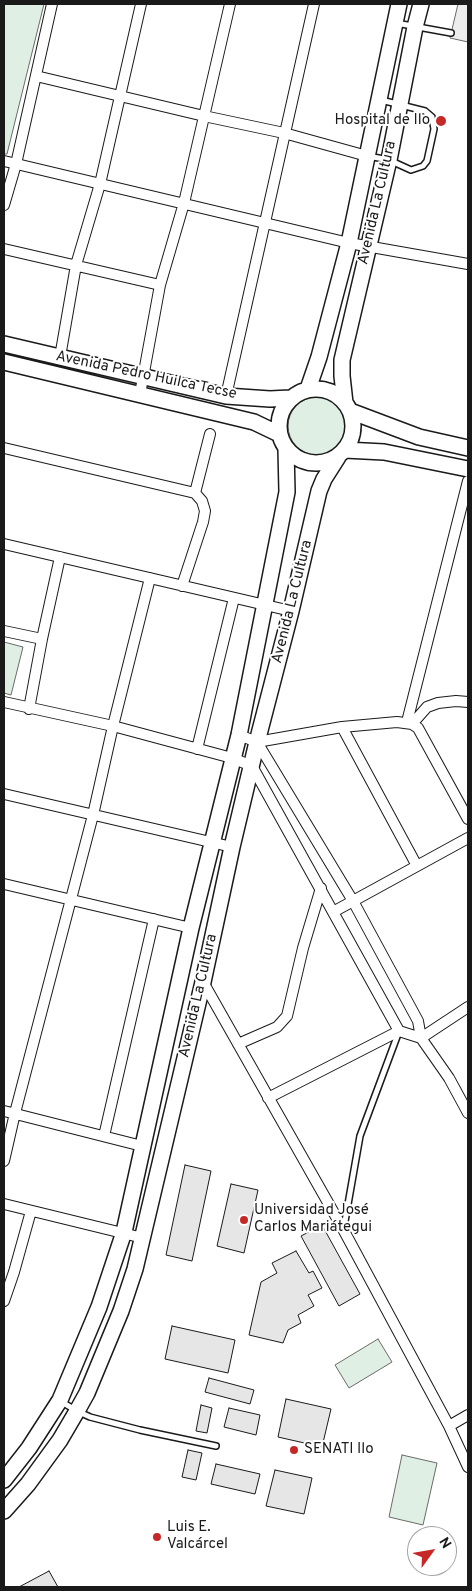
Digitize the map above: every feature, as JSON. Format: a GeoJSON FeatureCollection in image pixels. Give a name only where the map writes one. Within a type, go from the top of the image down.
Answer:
{"type":"FeatureCollection","features":[{"type":"Feature","properties":{"kind":"street"},"geometry":{"type":"LineString","coordinates":[[4,205],[16,164],[52,4]]}},
{"type":"Feature","properties":{"kind":"street"},"geometry":{"type":"LineString","coordinates":[[60,357],[76,265],[100,184],[141,4]]}},
{"type":"Feature","properties":{"kind":"street"},"geometry":{"type":"LineString","coordinates":[[140,394],[160,284],[184,203],[230,4]]}},
{"type":"Feature","properties":{"kind":"street"},"geometry":{"type":"LineString","coordinates":[[226,396],[314,4]]}},
{"type":"Feature","properties":{"kind":"street","name":"Avenida La Cultura"},"geometry":{"type":"LineString","coordinates":[[308,389],[319,357],[349,243],[399,4]]}},
{"type":"Feature","properties":{"kind":"street","name":"Avenida La Cultura"},"geometry":{"type":"LineString","coordinates":[[348,407],[342,376],[342,360],[389,160],[421,4]]}},
{"type":"Feature","properties":{"kind":"street"},"geometry":{"type":"LineString","coordinates":[[36,76],[284,133],[368,156]]}},
{"type":"Feature","properties":{"kind":"street"},"geometry":{"type":"LineString","coordinates":[[4,161],[349,243],[468,264]]}},
{"type":"Feature","properties":{"kind":"street"},"geometry":{"type":"LineString","coordinates":[[4,249],[160,284]]}},
{"type":"Feature","properties":{"kind":"street","name":"Avenida Pedro Huilca Tecse"},"geometry":{"type":"LineString","coordinates":[[4,344],[226,396],[270,399],[290,398]]}},
{"type":"Feature","properties":{"kind":"street","name":"Avenida Pedro Huilca Tecse"},"geometry":{"type":"LineString","coordinates":[[4,362],[254,422],[279,434]]}},
{"type":"Feature","properties":{"kind":"street"},"geometry":{"type":"LineString","coordinates":[[319,388],[338,396],[348,407],[353,422],[350,442],[341,454],[325,463],[310,463],[293,456],[286,449],[279,434],[280,414],[290,398],[308,389],[319,388]]}},
{"type":"Feature","properties":{"kind":"street"},"geometry":{"type":"LineString","coordinates":[[348,407],[419,437],[468,448]]}},
{"type":"Feature","properties":{"kind":"street"},"geometry":{"type":"LineString","coordinates":[[196,493],[210,434]]}},
{"type":"Feature","properties":{"kind":"street"},"geometry":{"type":"LineString","coordinates":[[4,448],[196,493],[202,501],[205,511],[182,586]]}},
{"type":"Feature","properties":{"kind":"street","name":"Avenida La Cultura"},"geometry":{"type":"LineString","coordinates":[[4,1480],[29,1448],[60,1400],[99,1307],[124,1232],[191,928],[238,735],[265,606],[287,492],[286,449]]}},
{"type":"Feature","properties":{"kind":"street"},"geometry":{"type":"LineString","coordinates":[[341,454],[384,452],[468,469]]}},
{"type":"Feature","properties":{"kind":"street","name":"Avenida La Cultura"},"geometry":{"type":"LineString","coordinates":[[4,1511],[28,1484],[60,1440],[87,1393],[121,1311],[135,1269],[232,847],[257,742],[292,611],[320,491],[324,479],[341,454]]}},
{"type":"Feature","properties":{"kind":"street"},"geometry":{"type":"LineString","coordinates":[[410,723],[468,481]]}},
{"type":"Feature","properties":{"kind":"street"},"geometry":{"type":"LineString","coordinates":[[4,544],[292,611]]}},
{"type":"Feature","properties":{"kind":"street"},"geometry":{"type":"LineString","coordinates":[[29,709],[60,557]]}},
{"type":"Feature","properties":{"kind":"street"},"geometry":{"type":"LineString","coordinates":[[4,1160],[93,815],[150,578]]}},
{"type":"Feature","properties":{"kind":"street"},"geometry":{"type":"LineString","coordinates":[[196,750],[234,598]]}},
{"type":"Feature","properties":{"kind":"street"},"geometry":{"type":"LineString","coordinates":[[4,631],[42,639]]}},
{"type":"Feature","properties":{"kind":"street"},"geometry":{"type":"LineString","coordinates":[[4,702],[113,726],[196,750],[232,758],[252,766],[399,1031],[421,1038]]}},
{"type":"Feature","properties":{"kind":"street"},"geometry":{"type":"LineString","coordinates":[[410,723],[427,707],[447,702],[468,702]]}},
{"type":"Feature","properties":{"kind":"street"},"geometry":{"type":"LineString","coordinates":[[238,735],[257,742],[342,727],[410,723],[418,728],[468,819]]}},
{"type":"Feature","properties":{"kind":"street"},"geometry":{"type":"LineString","coordinates":[[342,727],[416,866]]}},
{"type":"Feature","properties":{"kind":"street"},"geometry":{"type":"LineString","coordinates":[[257,742],[353,901],[418,1021],[421,1038],[449,1078],[468,1114]]}},
{"type":"Feature","properties":{"kind":"street"},"geometry":{"type":"LineString","coordinates":[[4,794],[232,847]]}},
{"type":"Feature","properties":{"kind":"street"},"geometry":{"type":"LineString","coordinates":[[333,912],[468,838]]}},
{"type":"Feature","properties":{"kind":"street"},"geometry":{"type":"LineString","coordinates":[[4,884],[191,928]]}},
{"type":"Feature","properties":{"kind":"street"},"geometry":{"type":"LineString","coordinates":[[238,1044],[277,1027],[288,1016],[303,948],[321,888]]}},
{"type":"Feature","properties":{"kind":"street"},"geometry":{"type":"LineString","coordinates":[[104,1136],[154,919]]}},
{"type":"Feature","properties":{"kind":"street"},"geometry":{"type":"LineString","coordinates":[[202,982],[343,1229],[449,1426],[468,1467]]}},
{"type":"Feature","properties":{"kind":"street"},"geometry":{"type":"LineString","coordinates":[[421,1038],[468,1007]]}},
{"type":"Feature","properties":{"kind":"street"},"geometry":{"type":"LineString","coordinates":[[268,1098],[399,1031]]}},
{"type":"Feature","properties":{"kind":"street"},"geometry":{"type":"LineString","coordinates":[[4,1111],[142,1146]]}},
{"type":"Feature","properties":{"kind":"street"},"geometry":{"type":"LineString","coordinates":[[4,1204],[143,1238]]}},
{"type":"Feature","properties":{"kind":"street"},"geometry":{"type":"LineString","coordinates":[[4,1301],[31,1212]]}},
{"type":"Feature","properties":{"kind":"street"},"geometry":{"type":"LineString","coordinates":[[449,1426],[468,1415]]}},
{"type":"Feature","properties":{"kind":"lane"},"geometry":{"type":"LineString","coordinates":[[396,22],[451,33]]}},
{"type":"Feature","properties":{"kind":"lane"},"geometry":{"type":"LineString","coordinates":[[368,156],[389,160],[411,170],[423,166],[427,161],[434,129],[434,122],[429,113],[379,99]]}},
{"type":"Feature","properties":{"kind":"lane"},"geometry":{"type":"LineString","coordinates":[[343,1229],[360,1136],[399,1031]]}},
{"type":"Feature","properties":{"kind":"lane"},"geometry":{"type":"LineString","coordinates":[[60,1400],[90,1417],[216,1446]]}},
{"type":"Feature","properties":{"kind":"green space"},"geometry":{"type":"Polygon","coordinates":[[[4,4],[44,4],[7,154],[4,154],[4,4]]]}},
{"type":"Feature","properties":{"kind":"green space"},"geometry":{"type":"Polygon","coordinates":[[[311,397],[323,397],[338,405],[346,420],[346,432],[338,447],[323,455],[311,455],[296,447],[288,432],[288,420],[296,405],[311,397]]]}},
{"type":"Feature","properties":{"kind":"green space"},"geometry":{"type":"Polygon","coordinates":[[[4,642],[23,647],[11,695],[4,693],[4,642]]]}},
{"type":"Feature","properties":{"kind":"green space"},"geometry":{"type":"Polygon","coordinates":[[[378,1339],[392,1362],[349,1388],[335,1365],[378,1339]]]}},
{"type":"Feature","properties":{"kind":"green space"},"geometry":{"type":"Polygon","coordinates":[[[402,1455],[437,1463],[423,1525],[389,1517],[402,1455]]]}},
{"type":"Feature","properties":{"kind":"shaded area"},"geometry":{"type":"Polygon","coordinates":[[[458,4],[468,4],[468,42],[450,38],[458,4]]]}},
{"type":"Feature","properties":{"kind":"building"},"geometry":{"type":"Polygon","coordinates":[[[185,1165],[211,1171],[192,1261],[166,1255],[185,1165]]]}},
{"type":"Feature","properties":{"kind":"building"},"geometry":{"type":"Polygon","coordinates":[[[231,1184],[258,1190],[244,1253],[217,1246],[231,1184]]]}},
{"type":"Feature","properties":{"kind":"building"},"geometry":{"type":"Polygon","coordinates":[[[322,1225],[360,1294],[339,1306],[301,1236],[322,1225]]]}},
{"type":"Feature","properties":{"kind":"building"},"geometry":{"type":"Polygon","coordinates":[[[296,1251],[309,1273],[313,1271],[322,1288],[308,1295],[314,1306],[298,1315],[301,1323],[288,1330],[283,1343],[249,1335],[261,1282],[277,1273],[272,1263],[296,1251]]]}},
{"type":"Feature","properties":{"kind":"building"},"geometry":{"type":"Polygon","coordinates":[[[172,1326],[235,1340],[228,1373],[165,1359],[172,1326]]]}},
{"type":"Feature","properties":{"kind":"building"},"geometry":{"type":"Polygon","coordinates":[[[209,1378],[254,1390],[250,1404],[205,1392],[209,1378]]]}},
{"type":"Feature","properties":{"kind":"building"},"geometry":{"type":"Polygon","coordinates":[[[286,1399],[331,1409],[322,1447],[278,1437],[286,1399]]]}},
{"type":"Feature","properties":{"kind":"building"},"geometry":{"type":"Polygon","coordinates":[[[201,1405],[212,1408],[207,1433],[196,1431],[201,1405]]]}},
{"type":"Feature","properties":{"kind":"building"},"geometry":{"type":"Polygon","coordinates":[[[229,1408],[260,1415],[256,1435],[224,1427],[229,1408]]]}},
{"type":"Feature","properties":{"kind":"building"},"geometry":{"type":"Polygon","coordinates":[[[188,1450],[202,1453],[196,1480],[182,1477],[188,1450]]]}},
{"type":"Feature","properties":{"kind":"building"},"geometry":{"type":"Polygon","coordinates":[[[216,1464],[260,1474],[255,1494],[211,1484],[216,1464]]]}},
{"type":"Feature","properties":{"kind":"building"},"geometry":{"type":"Polygon","coordinates":[[[275,1470],[312,1478],[304,1514],[266,1506],[275,1470]]]}},
{"type":"Feature","properties":{"kind":"building"},"geometry":{"type":"Polygon","coordinates":[[[49,1571],[58,1587],[19,1587],[49,1571]]]}},
{"type":"Feature","properties":{"kind":"place","name":"Hospital de Ilo"},"geometry":{"type":"Point","coordinates":[441,121]}},
{"type":"Feature","properties":{"kind":"place","name":"Universidad José Carlos Mariátegui"},"geometry":{"type":"Point","coordinates":[244,1220]}},
{"type":"Feature","properties":{"kind":"place","name":"SENATI Ilo"},"geometry":{"type":"Point","coordinates":[294,1450]}},
{"type":"Feature","properties":{"kind":"place","name":"Luis E. Valcárcel"},"geometry":{"type":"Point","coordinates":[157,1537]}}]}
